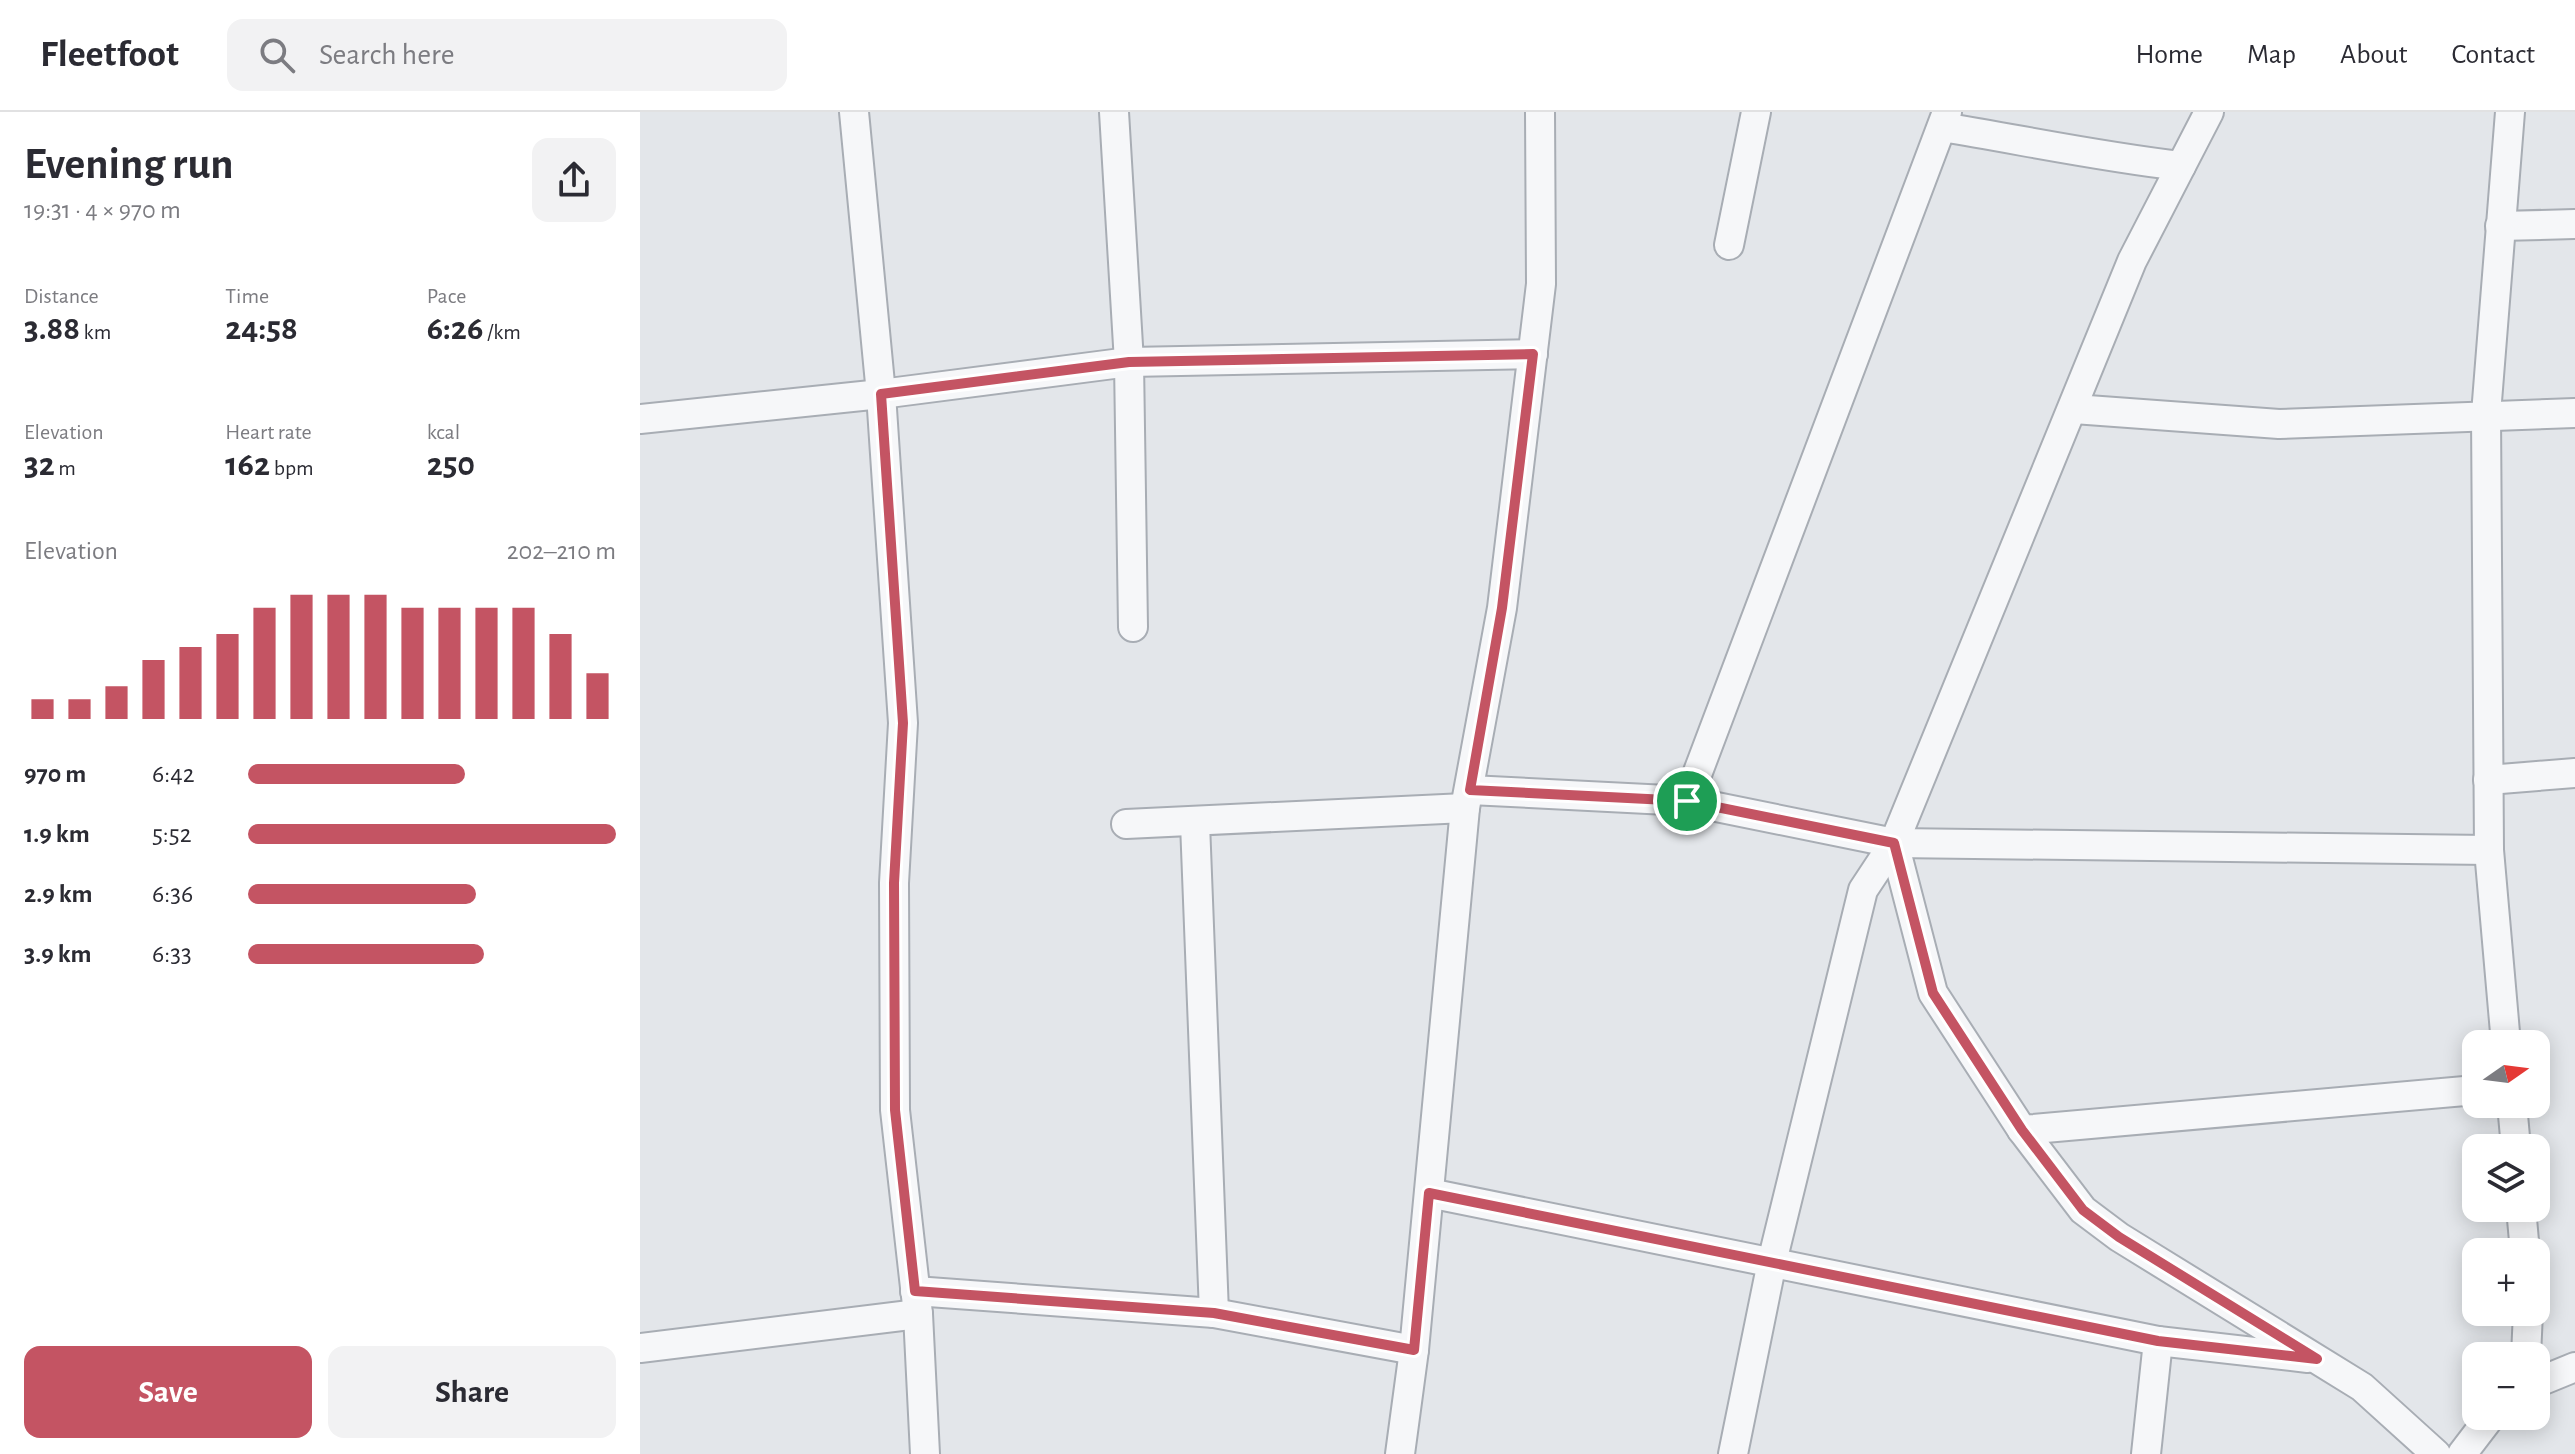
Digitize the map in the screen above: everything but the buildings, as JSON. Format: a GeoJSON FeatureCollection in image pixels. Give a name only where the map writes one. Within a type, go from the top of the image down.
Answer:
{"type":"FeatureCollection","features":[{"type":"Feature","properties":{"kind":"street"},"geometry":{"type":"LineString","coordinates":[[854,112],[881,394],[903,723],[894,883],[895,1110],[916,1303],[925,1454]]}},
{"type":"Feature","properties":{"kind":"street"},"geometry":{"type":"LineString","coordinates":[[1114,112],[1129,362],[1133,627]]}},
{"type":"Feature","properties":{"kind":"street"},"geometry":{"type":"LineString","coordinates":[[1400,1454],[1414,1350],[1467,799],[1502,608],[1541,284],[1540,112]]}},
{"type":"Feature","properties":{"kind":"street"},"geometry":{"type":"LineString","coordinates":[[1729,245],[1756,112]]}},
{"type":"Feature","properties":{"kind":"street"},"geometry":{"type":"LineString","coordinates":[[1733,1454],[1772,1262],[1863,890],[1894,843],[2132,261],[2209,112]]}},
{"type":"Feature","properties":{"kind":"street"},"geometry":{"type":"LineString","coordinates":[[2505,1030],[2489,850],[2486,414],[2510,112]]}},
{"type":"Feature","properties":{"kind":"street"},"geometry":{"type":"LineString","coordinates":[[1687,801],[1944,120],[2100,157],[2181,166]]}},
{"type":"Feature","properties":{"kind":"street"},"geometry":{"type":"LineString","coordinates":[[2500,226],[2575,224]]}},
{"type":"Feature","properties":{"kind":"street"},"geometry":{"type":"LineString","coordinates":[[640,419],[881,394],[1129,362],[1533,354]]}},
{"type":"Feature","properties":{"kind":"street"},"geometry":{"type":"LineString","coordinates":[[2074,409],[2279,424],[2575,413]]}},
{"type":"Feature","properties":{"kind":"street"},"geometry":{"type":"LineString","coordinates":[[2488,780],[2575,773]]}},
{"type":"Feature","properties":{"kind":"street"},"geometry":{"type":"LineString","coordinates":[[1126,824],[1195,823],[1467,799],[1687,801],[1894,843],[2489,850]]}},
{"type":"Feature","properties":{"kind":"street"},"geometry":{"type":"LineString","coordinates":[[1195,823],[1214,1313]]}},
{"type":"Feature","properties":{"kind":"street"},"geometry":{"type":"LineString","coordinates":[[1894,843],[1933,993],[2022,1130],[2083,1210],[2119,1237],[2362,1387],[2436,1454]]}},
{"type":"Feature","properties":{"kind":"street"},"geometry":{"type":"LineString","coordinates":[[2022,1130],[2462,1091]]}},
{"type":"Feature","properties":{"kind":"street"},"geometry":{"type":"LineString","coordinates":[[1429,1193],[2158,1341],[2317,1359]]}},
{"type":"Feature","properties":{"kind":"street"},"geometry":{"type":"LineString","coordinates":[[640,1348],[916,1303],[1214,1313],[1414,1350]]}},
{"type":"Feature","properties":{"kind":"street"},"geometry":{"type":"LineString","coordinates":[[2146,1454],[2158,1341]]}},
{"type":"Feature","properties":{"kind":"street"},"geometry":{"type":"LineString","coordinates":[[2550,1377],[2575,1367]]}},
{"type":"Feature","properties":{"kind":"street"},"geometry":{"type":"LineString","coordinates":[[2462,1454],[2480,1430]]}},
{"type":"Feature","properties":{"kind":"route"},"geometry":{"type":"LineString","coordinates":[[1533,354],[1502,608],[1470,790],[1687,801],[1894,843],[1933,993],[2022,1130],[2083,1210],[2119,1237],[2317,1359],[2158,1341],[1429,1193],[1414,1350],[1214,1313],[915,1291],[895,1110],[894,883],[903,723],[881,394],[1129,362],[1533,354]]}}]}
